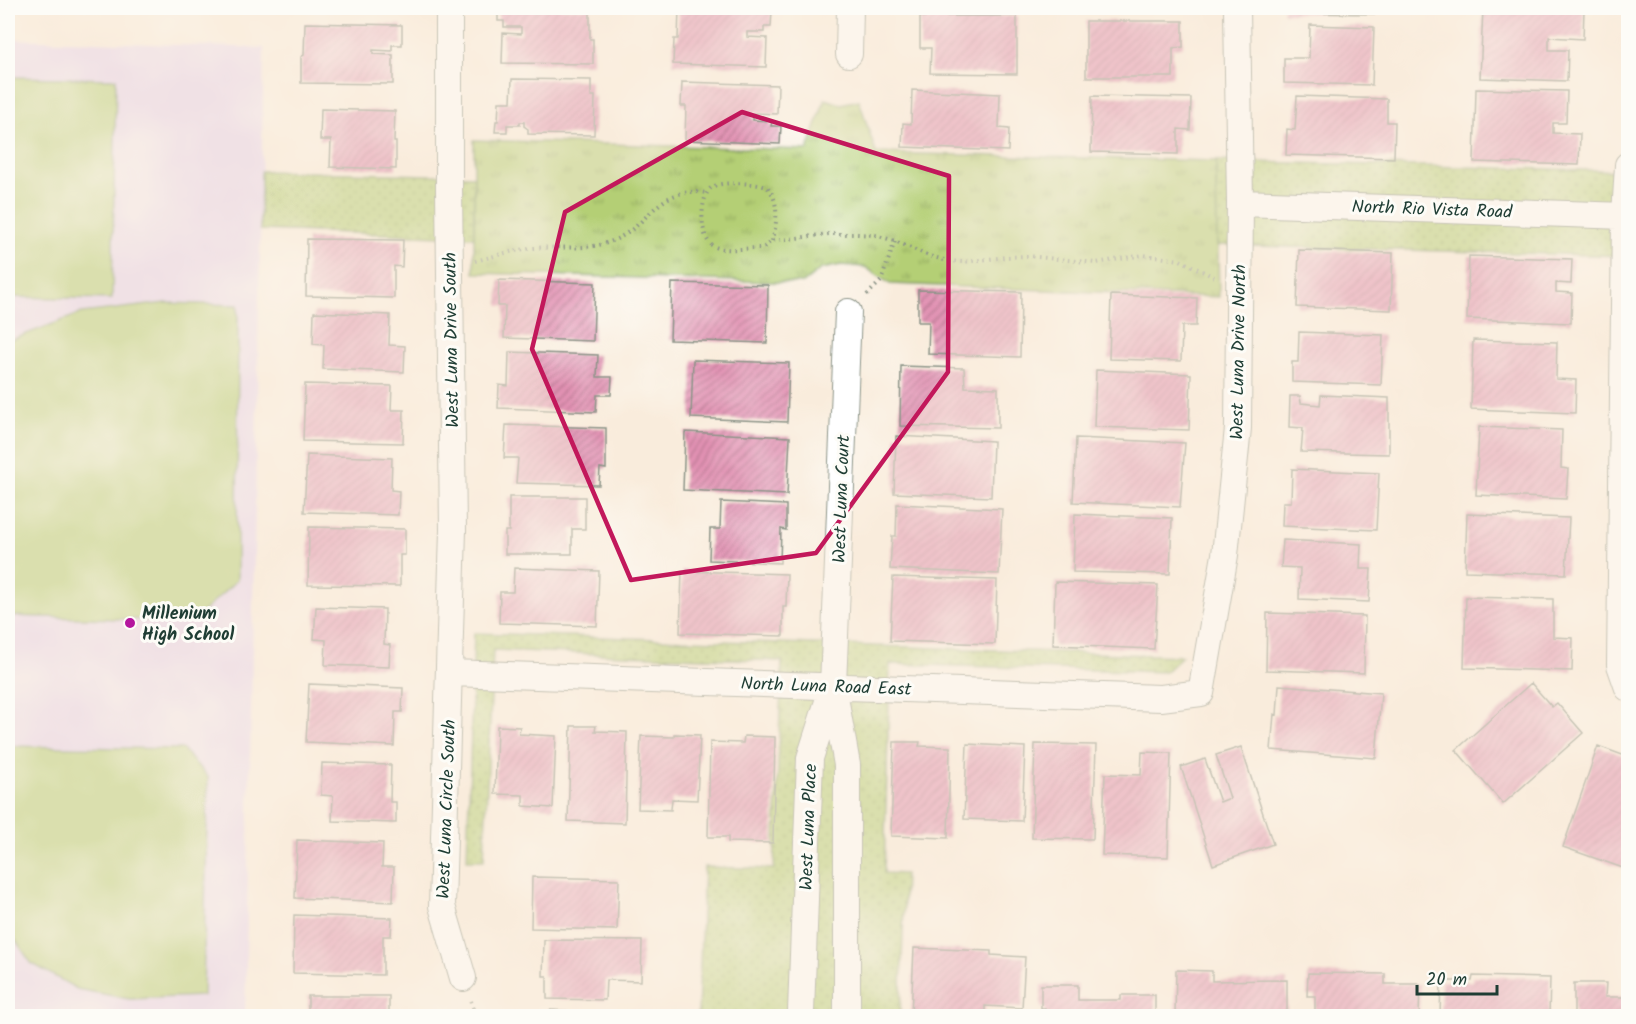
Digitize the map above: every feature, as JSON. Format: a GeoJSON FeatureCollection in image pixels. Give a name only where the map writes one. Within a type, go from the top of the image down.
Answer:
{"type":"FeatureCollection","features":[{"type":"Feature","properties":{"kind":"street","name":"West Luna Drive South"},"geometry":{"type":"LineString","coordinates":[[449,8],[453,530],[450,673]]}},
{"type":"Feature","properties":{"kind":"street"},"geometry":{"type":"LineString","coordinates":[[849,54],[850,8]]}},
{"type":"Feature","properties":{"kind":"street","name":"West Luna Drive North"},"geometry":{"type":"LineString","coordinates":[[1201,693],[1225,555],[1238,428],[1240,203],[1237,8]]}},
{"type":"Feature","properties":{"kind":"street"},"geometry":{"type":"LineString","coordinates":[[1629,165],[1625,216],[1620,664],[1629,688]]}},
{"type":"Feature","properties":{"kind":"street","name":"North Rio Vista Road"},"geometry":{"type":"LineString","coordinates":[[1240,203],[1625,216]]}},
{"type":"Feature","properties":{"kind":"street","name":"West Luna Court"},"geometry":{"type":"LineString","coordinates":[[833,686],[848,312]]}},
{"type":"Feature","properties":{"kind":"street","name":"North Luna Road East"},"geometry":{"type":"LineString","coordinates":[[450,673],[1161,698],[1201,693]]}},
{"type":"Feature","properties":{"kind":"street","name":"West Luna Circle South"},"geometry":{"type":"LineString","coordinates":[[450,673],[442,906],[463,978]]}},
{"type":"Feature","properties":{"kind":"street","name":"West Luna Place"},"geometry":{"type":"LineString","coordinates":[[800,1017],[810,758],[833,686]]}},
{"type":"Feature","properties":{"kind":"street","name":"West Luna Place"},"geometry":{"type":"LineString","coordinates":[[833,686],[847,765],[847,1017]]}},
{"type":"Feature","properties":{"kind":"path"},"geometry":{"type":"LineString","coordinates":[[772,241],[776,206],[775,198],[767,187],[756,184],[723,184],[707,193],[703,205],[703,231],[711,245],[722,249],[759,248],[772,241],[829,234],[875,235],[948,261],[963,262],[1029,256],[1096,263],[1143,255],[1159,256],[1180,260],[1211,277],[1222,280],[1239,280]]}},
{"type":"Feature","properties":{"kind":"path"},"geometry":{"type":"LineString","coordinates":[[450,262],[477,261],[511,250],[580,247],[611,242],[634,227],[655,207],[676,193],[687,191],[707,193]]}},
{"type":"Feature","properties":{"kind":"path"},"geometry":{"type":"LineString","coordinates":[[848,312],[881,281],[896,241]]}},
{"type":"Feature","properties":{"kind":"highlighted area"},"geometry":{"type":"Polygon","coordinates":[[[742,112],[949,176],[948,372],[816,553],[631,580],[532,349],[565,212],[742,112]]]}},
{"type":"Feature","properties":{"kind":"shaded area","name":"Millenium High School"},"geometry":{"type":"Polygon","coordinates":[[[8,39],[264,48],[245,1016],[8,1016],[8,39]]]}},
{"type":"Feature","properties":{"kind":"green space"},"geometry":{"type":"Polygon","coordinates":[[[8,77],[116,79],[112,299],[8,297],[8,77]]]}},
{"type":"Feature","properties":{"kind":"green space"},"geometry":{"type":"Polygon","coordinates":[[[825,99],[841,104],[859,100],[876,153],[1216,161],[1219,297],[890,284],[865,267],[841,265],[821,269],[803,283],[474,273],[474,140],[808,150],[825,99]]]}},
{"type":"Feature","properties":{"kind":"green space"},"geometry":{"type":"Polygon","coordinates":[[[1216,161],[1628,171],[1628,256],[1217,245],[1216,161]]]}},
{"type":"Feature","properties":{"kind":"green space"},"geometry":{"type":"Polygon","coordinates":[[[261,171],[474,176],[474,237],[260,230],[261,171]]]}},
{"type":"Feature","properties":{"kind":"green space"},"geometry":{"type":"Polygon","coordinates":[[[166,303],[238,305],[237,580],[193,621],[8,616],[8,341],[82,313],[166,303]]]}},
{"type":"Feature","properties":{"kind":"green space"},"geometry":{"type":"Polygon","coordinates":[[[474,633],[1182,656],[1165,672],[890,664],[884,873],[905,874],[900,1016],[698,1016],[704,867],[774,869],[782,661],[493,650],[484,860],[467,860],[474,633]]]}},
{"type":"Feature","properties":{"kind":"green space"},"geometry":{"type":"Polygon","coordinates":[[[8,746],[182,749],[208,777],[203,996],[129,999],[77,989],[31,963],[8,929],[8,746]]]}},
{"type":"Feature","properties":{"kind":"building"},"geometry":{"type":"Polygon","coordinates":[[[322,8],[398,8],[398,12],[321,10],[322,8]]]}},
{"type":"Feature","properties":{"kind":"building"},"geometry":{"type":"Polygon","coordinates":[[[498,8],[590,8],[593,64],[502,63],[503,33],[521,34],[521,27],[504,27],[504,21],[498,21],[498,8]]]}},
{"type":"Feature","properties":{"kind":"building"},"geometry":{"type":"Polygon","coordinates":[[[679,8],[772,10],[771,27],[764,27],[764,32],[747,32],[747,37],[767,38],[766,67],[673,64],[674,39],[678,39],[679,8]]]}},
{"type":"Feature","properties":{"kind":"building"},"geometry":{"type":"Polygon","coordinates":[[[1283,8],[1378,8],[1378,14],[1283,13],[1283,8]]]}},
{"type":"Feature","properties":{"kind":"building"},"geometry":{"type":"Polygon","coordinates":[[[1483,8],[1584,10],[1583,39],[1549,37],[1549,50],[1568,50],[1567,81],[1480,78],[1483,8]]]}},
{"type":"Feature","properties":{"kind":"building"},"geometry":{"type":"Polygon","coordinates":[[[1017,16],[1017,74],[930,73],[931,48],[920,48],[920,17],[1017,16]]]}},
{"type":"Feature","properties":{"kind":"building"},"geometry":{"type":"Polygon","coordinates":[[[1086,21],[1183,21],[1183,47],[1173,48],[1173,77],[1086,77],[1086,21]]]}},
{"type":"Feature","properties":{"kind":"building"},"geometry":{"type":"Polygon","coordinates":[[[305,23],[402,25],[402,45],[392,45],[392,51],[373,50],[373,54],[393,55],[393,84],[301,83],[305,23]]]}},
{"type":"Feature","properties":{"kind":"building"},"geometry":{"type":"Polygon","coordinates":[[[1310,25],[1374,27],[1372,85],[1284,83],[1284,58],[1309,58],[1310,25]]]}},
{"type":"Feature","properties":{"kind":"building"},"geometry":{"type":"Polygon","coordinates":[[[512,79],[591,80],[591,96],[595,96],[594,135],[528,134],[524,122],[520,122],[520,125],[507,125],[507,132],[495,132],[499,102],[511,102],[512,79]]]}},
{"type":"Feature","properties":{"kind":"building"},"geometry":{"type":"Polygon","coordinates":[[[682,82],[778,85],[777,114],[753,113],[753,120],[772,121],[771,126],[781,126],[780,144],[685,140],[686,106],[681,106],[682,82]]]}},
{"type":"Feature","properties":{"kind":"building"},"geometry":{"type":"Polygon","coordinates":[[[1476,89],[1567,91],[1566,123],[1553,123],[1553,133],[1580,134],[1579,165],[1474,162],[1476,89]]]}},
{"type":"Feature","properties":{"kind":"building"},"geometry":{"type":"Polygon","coordinates":[[[912,90],[1000,94],[999,128],[1009,129],[1008,151],[902,147],[903,123],[911,124],[912,90]]]}},
{"type":"Feature","properties":{"kind":"building"},"geometry":{"type":"Polygon","coordinates":[[[1092,96],[1191,98],[1190,130],[1178,129],[1178,154],[1091,152],[1092,96]]]}},
{"type":"Feature","properties":{"kind":"building"},"geometry":{"type":"Polygon","coordinates":[[[1297,96],[1387,99],[1387,122],[1395,122],[1394,158],[1286,155],[1287,129],[1295,130],[1297,96]]]}},
{"type":"Feature","properties":{"kind":"building"},"geometry":{"type":"Polygon","coordinates":[[[321,109],[395,111],[396,169],[330,167],[331,140],[320,140],[321,109]]]}},
{"type":"Feature","properties":{"kind":"building"},"geometry":{"type":"Polygon","coordinates":[[[307,239],[403,240],[402,267],[394,266],[394,298],[306,296],[307,239]]]}},
{"type":"Feature","properties":{"kind":"building"},"geometry":{"type":"Polygon","coordinates":[[[1299,250],[1393,253],[1391,310],[1297,307],[1299,250]]]}},
{"type":"Feature","properties":{"kind":"building"},"geometry":{"type":"Polygon","coordinates":[[[1469,256],[1572,259],[1571,284],[1556,283],[1556,292],[1572,293],[1571,323],[1467,319],[1469,256]]]}},
{"type":"Feature","properties":{"kind":"building"},"geometry":{"type":"Polygon","coordinates":[[[499,280],[595,283],[593,341],[504,338],[505,306],[498,306],[499,280]]]}},
{"type":"Feature","properties":{"kind":"building"},"geometry":{"type":"Polygon","coordinates":[[[672,283],[768,285],[767,343],[670,340],[672,283]]]}},
{"type":"Feature","properties":{"kind":"building"},"geometry":{"type":"Polygon","coordinates":[[[918,290],[1021,292],[1020,357],[928,354],[929,322],[918,322],[918,290]]]}},
{"type":"Feature","properties":{"kind":"building"},"geometry":{"type":"Polygon","coordinates":[[[1111,295],[1197,298],[1196,326],[1182,326],[1181,361],[1109,359],[1111,295]]]}},
{"type":"Feature","properties":{"kind":"building"},"geometry":{"type":"Polygon","coordinates":[[[314,312],[390,315],[389,345],[405,346],[404,372],[323,369],[324,345],[313,344],[314,312]]]}},
{"type":"Feature","properties":{"kind":"building"},"geometry":{"type":"Polygon","coordinates":[[[1299,332],[1383,335],[1381,385],[1292,382],[1292,362],[1298,362],[1299,332]]]}},
{"type":"Feature","properties":{"kind":"building"},"geometry":{"type":"Polygon","coordinates":[[[1473,340],[1557,342],[1556,379],[1576,380],[1575,413],[1471,409],[1473,340]]]}},
{"type":"Feature","properties":{"kind":"building"},"geometry":{"type":"Polygon","coordinates":[[[509,352],[598,355],[597,377],[612,377],[611,395],[597,395],[596,412],[498,408],[499,385],[508,386],[509,352]]]}},
{"type":"Feature","properties":{"kind":"building"},"geometry":{"type":"Polygon","coordinates":[[[693,360],[789,363],[787,422],[691,418],[693,360]]]}},
{"type":"Feature","properties":{"kind":"building"},"geometry":{"type":"Polygon","coordinates":[[[901,366],[964,368],[965,387],[998,388],[998,428],[900,426],[901,366]]]}},
{"type":"Feature","properties":{"kind":"building"},"geometry":{"type":"Polygon","coordinates":[[[1096,370],[1191,374],[1189,430],[1094,427],[1096,370]]]}},
{"type":"Feature","properties":{"kind":"building"},"geometry":{"type":"Polygon","coordinates":[[[305,384],[392,386],[391,410],[404,410],[403,443],[303,441],[305,384]]]}},
{"type":"Feature","properties":{"kind":"building"},"geometry":{"type":"Polygon","coordinates":[[[1321,395],[1389,398],[1389,454],[1301,452],[1303,428],[1289,427],[1290,396],[1300,396],[1301,403],[1320,405],[1321,395]]]}},
{"type":"Feature","properties":{"kind":"building"},"geometry":{"type":"Polygon","coordinates":[[[506,425],[606,428],[606,469],[600,468],[599,485],[516,483],[518,458],[504,458],[506,425]]]}},
{"type":"Feature","properties":{"kind":"building"},"geometry":{"type":"Polygon","coordinates":[[[1479,427],[1562,430],[1561,468],[1568,469],[1566,499],[1476,495],[1479,427]]]}},
{"type":"Feature","properties":{"kind":"building"},"geometry":{"type":"Polygon","coordinates":[[[685,432],[790,437],[787,495],[683,490],[685,432]]]}},
{"type":"Feature","properties":{"kind":"building"},"geometry":{"type":"Polygon","coordinates":[[[896,436],[993,441],[991,497],[894,493],[896,436]]]}},
{"type":"Feature","properties":{"kind":"building"},"geometry":{"type":"Polygon","coordinates":[[[1076,438],[1185,443],[1180,507],[1073,502],[1076,438]]]}},
{"type":"Feature","properties":{"kind":"building"},"geometry":{"type":"Polygon","coordinates":[[[307,455],[392,458],[391,490],[399,491],[398,515],[304,512],[307,455]]]}},
{"type":"Feature","properties":{"kind":"building"},"geometry":{"type":"Polygon","coordinates":[[[1292,469],[1379,473],[1376,530],[1282,526],[1283,502],[1291,502],[1292,469]]]}},
{"type":"Feature","properties":{"kind":"building"},"geometry":{"type":"Polygon","coordinates":[[[509,497],[585,497],[585,529],[572,529],[572,554],[505,554],[505,531],[509,531],[509,497]]]}},
{"type":"Feature","properties":{"kind":"building"},"geometry":{"type":"Polygon","coordinates":[[[721,502],[786,505],[786,530],[781,529],[780,563],[709,560],[710,529],[720,529],[721,502]]]}},
{"type":"Feature","properties":{"kind":"building"},"geometry":{"type":"Polygon","coordinates":[[[897,504],[1002,509],[999,574],[890,569],[892,536],[896,536],[897,504]]]}},
{"type":"Feature","properties":{"kind":"building"},"geometry":{"type":"Polygon","coordinates":[[[1075,514],[1172,518],[1170,574],[1073,572],[1075,514]]]}},
{"type":"Feature","properties":{"kind":"building"},"geometry":{"type":"Polygon","coordinates":[[[1467,514],[1569,518],[1566,574],[1465,571],[1467,514]]]}},
{"type":"Feature","properties":{"kind":"building"},"geometry":{"type":"Polygon","coordinates":[[[309,527],[405,529],[405,555],[400,555],[400,586],[308,585],[309,527]]]}},
{"type":"Feature","properties":{"kind":"building"},"geometry":{"type":"Polygon","coordinates":[[[1283,540],[1361,544],[1360,569],[1371,569],[1369,602],[1299,599],[1300,568],[1281,567],[1283,540]]]}},
{"type":"Feature","properties":{"kind":"building"},"geometry":{"type":"Polygon","coordinates":[[[514,568],[599,571],[597,626],[499,623],[500,592],[513,592],[514,568]]]}},
{"type":"Feature","properties":{"kind":"building"},"geometry":{"type":"Polygon","coordinates":[[[682,571],[787,574],[786,607],[783,607],[783,636],[680,633],[682,571]]]}},
{"type":"Feature","properties":{"kind":"building"},"geometry":{"type":"Polygon","coordinates":[[[893,577],[997,580],[995,644],[890,641],[893,577]]]}},
{"type":"Feature","properties":{"kind":"building"},"geometry":{"type":"Polygon","coordinates":[[[1055,582],[1158,585],[1154,649],[1053,645],[1055,582]]]}},
{"type":"Feature","properties":{"kind":"building"},"geometry":{"type":"Polygon","coordinates":[[[1466,597],[1553,599],[1553,637],[1573,638],[1572,671],[1464,668],[1466,597]]]}},
{"type":"Feature","properties":{"kind":"building"},"geometry":{"type":"Polygon","coordinates":[[[316,607],[385,609],[384,644],[390,645],[389,667],[325,665],[326,640],[314,639],[316,607]]]}},
{"type":"Feature","properties":{"kind":"building"},"geometry":{"type":"Polygon","coordinates":[[[1267,613],[1365,616],[1364,673],[1266,670],[1267,613]]]}},
{"type":"Feature","properties":{"kind":"building"},"geometry":{"type":"Polygon","coordinates":[[[1531,683],[1552,707],[1557,703],[1583,733],[1503,804],[1456,750],[1531,683]]]}},
{"type":"Feature","properties":{"kind":"building"},"geometry":{"type":"Polygon","coordinates":[[[309,684],[403,688],[402,712],[395,712],[394,746],[306,742],[309,684]]]}},
{"type":"Feature","properties":{"kind":"building"},"geometry":{"type":"Polygon","coordinates":[[[1279,685],[1381,693],[1376,758],[1271,750],[1279,685]]]}},
{"type":"Feature","properties":{"kind":"building"},"geometry":{"type":"Polygon","coordinates":[[[497,726],[520,727],[519,734],[556,736],[553,808],[523,806],[523,795],[495,794],[497,726]]]}},
{"type":"Feature","properties":{"kind":"building"},"geometry":{"type":"Polygon","coordinates":[[[571,726],[596,726],[595,731],[627,732],[625,823],[568,821],[571,726]]]}},
{"type":"Feature","properties":{"kind":"building"},"geometry":{"type":"Polygon","coordinates":[[[674,734],[700,735],[697,800],[672,799],[671,810],[638,809],[641,736],[674,737],[674,734]]]}},
{"type":"Feature","properties":{"kind":"building"},"geometry":{"type":"Polygon","coordinates":[[[744,736],[775,737],[773,843],[728,842],[728,837],[708,837],[710,742],[743,743],[744,736]]]}},
{"type":"Feature","properties":{"kind":"building"},"geometry":{"type":"Polygon","coordinates":[[[894,742],[920,742],[919,746],[950,747],[948,838],[891,836],[894,742]]]}},
{"type":"Feature","properties":{"kind":"building"},"geometry":{"type":"Polygon","coordinates":[[[967,744],[1025,747],[1022,821],[964,819],[967,744]]]}},
{"type":"Feature","properties":{"kind":"building"},"geometry":{"type":"Polygon","coordinates":[[[1035,744],[1096,745],[1093,839],[1032,838],[1035,744]]]}},
{"type":"Feature","properties":{"kind":"building"},"geometry":{"type":"Polygon","coordinates":[[[1598,746],[1628,757],[1628,852],[1623,868],[1563,847],[1598,746]]]}},
{"type":"Feature","properties":{"kind":"building"},"geometry":{"type":"Polygon","coordinates":[[[1241,747],[1273,844],[1213,865],[1181,767],[1205,759],[1220,802],[1230,798],[1216,755],[1241,747]]]}},
{"type":"Feature","properties":{"kind":"building"},"geometry":{"type":"Polygon","coordinates":[[[1142,752],[1171,753],[1168,857],[1102,855],[1105,774],[1141,775],[1142,752]]]}},
{"type":"Feature","properties":{"kind":"building"},"geometry":{"type":"Polygon","coordinates":[[[322,763],[391,765],[390,802],[396,802],[396,823],[332,821],[333,796],[321,795],[322,763]]]}},
{"type":"Feature","properties":{"kind":"building"},"geometry":{"type":"Polygon","coordinates":[[[297,840],[383,843],[382,867],[394,867],[393,902],[295,898],[297,840]]]}},
{"type":"Feature","properties":{"kind":"building"},"geometry":{"type":"Polygon","coordinates":[[[532,877],[619,879],[617,930],[531,928],[532,877]]]}},
{"type":"Feature","properties":{"kind":"building"},"geometry":{"type":"Polygon","coordinates":[[[294,915],[392,918],[391,936],[383,936],[383,975],[293,973],[294,915]]]}},
{"type":"Feature","properties":{"kind":"building"},"geometry":{"type":"Polygon","coordinates":[[[544,940],[642,941],[641,981],[606,980],[605,1000],[547,999],[547,976],[543,976],[544,940]]]}},
{"type":"Feature","properties":{"kind":"building"},"geometry":{"type":"Polygon","coordinates":[[[914,948],[991,951],[991,955],[1025,957],[1022,1008],[985,1006],[985,1016],[911,1016],[914,948]]]}},
{"type":"Feature","properties":{"kind":"building"},"geometry":{"type":"Polygon","coordinates":[[[1176,970],[1212,971],[1212,981],[1287,980],[1287,1016],[1175,1016],[1176,970]]]}},
{"type":"Feature","properties":{"kind":"building"},"geometry":{"type":"Polygon","coordinates":[[[1308,973],[1385,974],[1385,984],[1420,984],[1419,1016],[1308,1016],[1308,1014],[1315,1014],[1315,996],[1307,996],[1308,973]]]}},
{"type":"Feature","properties":{"kind":"building"},"geometry":{"type":"Polygon","coordinates":[[[1473,976],[1550,978],[1549,1016],[1440,1016],[1441,981],[1472,981],[1473,976]]]}},
{"type":"Feature","properties":{"kind":"building"},"geometry":{"type":"Polygon","coordinates":[[[1574,983],[1606,983],[1605,997],[1628,997],[1628,1016],[1574,1016],[1574,983]]]}},
{"type":"Feature","properties":{"kind":"building"},"geometry":{"type":"Polygon","coordinates":[[[1041,985],[1078,985],[1078,1000],[1121,1000],[1121,995],[1155,995],[1155,1016],[1045,1016],[1045,1008],[1041,1008],[1041,985]]]}},
{"type":"Feature","properties":{"kind":"building"},"geometry":{"type":"Polygon","coordinates":[[[308,996],[389,996],[389,1016],[308,1016],[308,996]]]}},
{"type":"Feature","properties":{"kind":"building"},"geometry":{"type":"Polygon","coordinates":[[[550,1010],[652,1014],[652,1016],[550,1016],[550,1010]]]}},
{"type":"Feature","properties":{"kind":"place","name":"Millenium High School"},"geometry":{"type":"Point","coordinates":[130,623]}}]}
